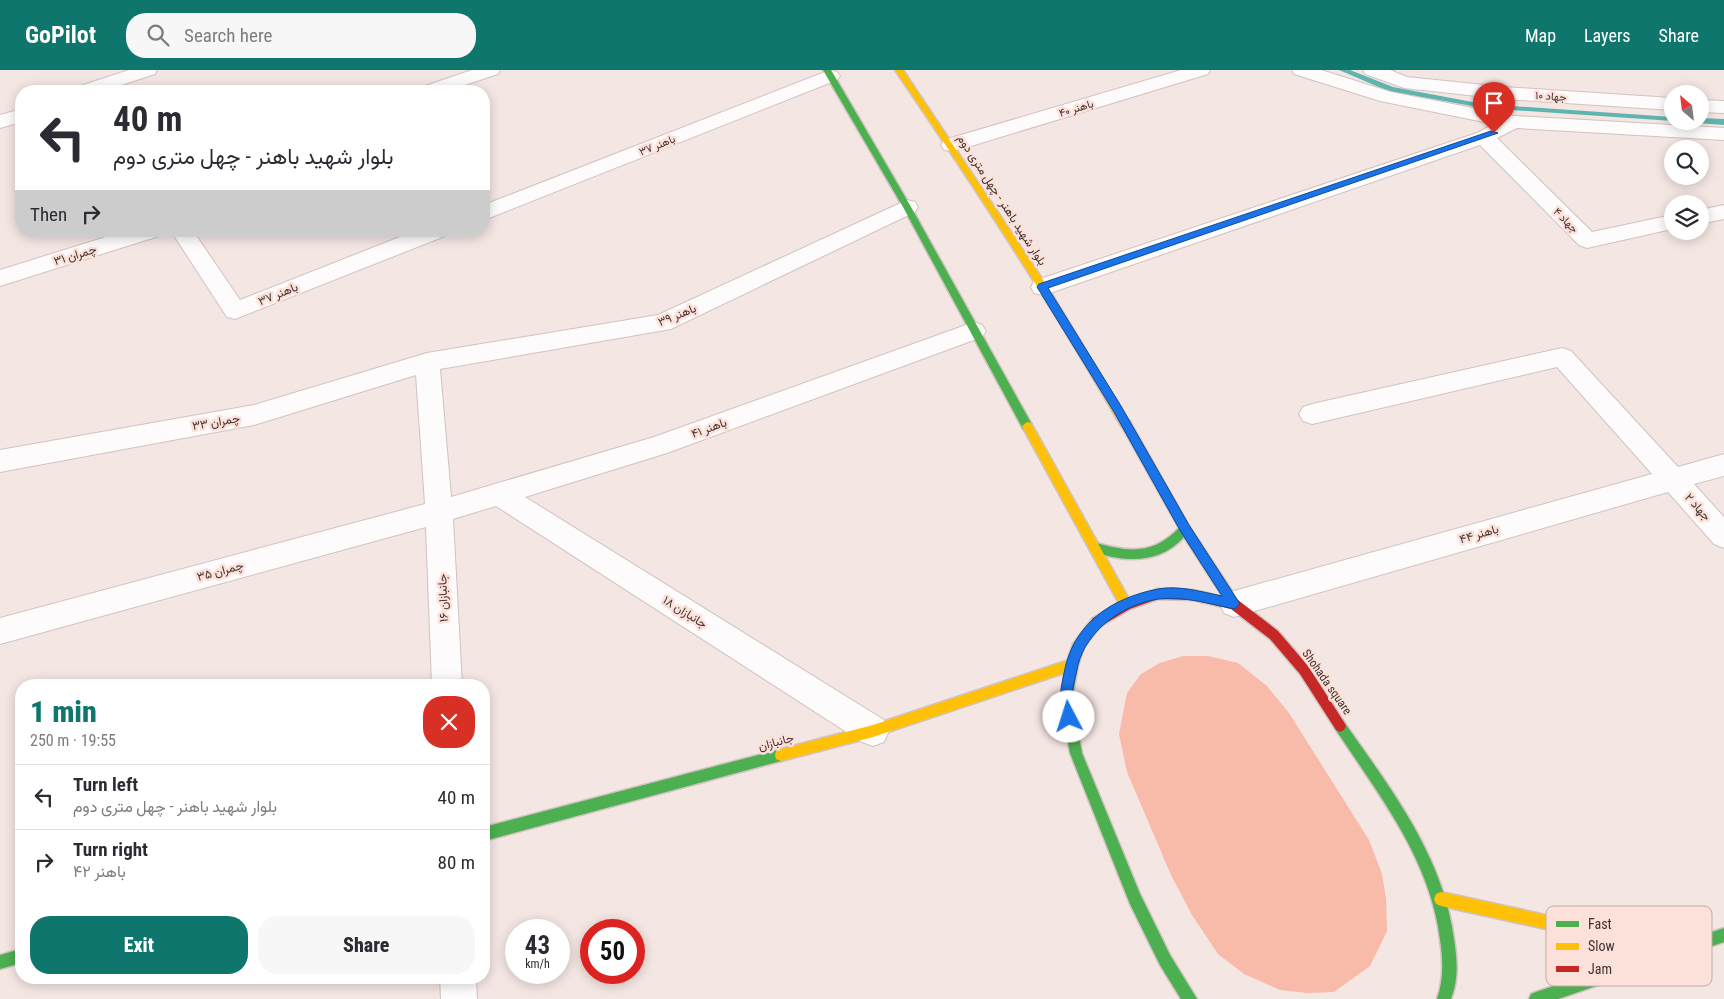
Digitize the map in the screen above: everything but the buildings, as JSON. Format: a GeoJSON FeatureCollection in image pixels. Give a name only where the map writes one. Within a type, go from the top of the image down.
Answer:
{"type":"FeatureCollection","features":[{"type":"Feature","properties":{"kind":"street"},"geometry":{"type":"LineString","coordinates":[[102,85],[148,70]]}},
{"type":"Feature","properties":{"kind":"street"},"geometry":{"type":"LineString","coordinates":[[447,85],[491,70]]}},
{"type":"Feature","properties":{"kind":"street","name":"بلوار شهید باهنر - چهل متری دوم"},"geometry":{"type":"LineString","coordinates":[[899,70],[951,145],[1042,287],[1117,409],[1185,529],[1234,604]]}},
{"type":"Feature","properties":{"kind":"street","name":"باهنر ۴۰"},"geometry":{"type":"LineString","coordinates":[[951,145],[1202,70]]}},
{"type":"Feature","properties":{"kind":"street"},"geometry":{"type":"LineString","coordinates":[[1301,70],[1387,97],[1514,122],[1724,134]]}},
{"type":"Feature","properties":{"kind":"street","name":"جهاد ۱۰"},"geometry":{"type":"LineString","coordinates":[[1372,70],[1404,82],[1504,93],[1664,103]]}},
{"type":"Feature","properties":{"kind":"street"},"geometry":{"type":"LineString","coordinates":[[828,73],[907,207],[1126,605]]}},
{"type":"Feature","properties":{"kind":"street","name":"باهنر ۳۷"},"geometry":{"type":"LineString","coordinates":[[490,211],[828,73]]}},
{"type":"Feature","properties":{"kind":"street"},"geometry":{"type":"LineString","coordinates":[[1709,106],[1724,107]]}},
{"type":"Feature","properties":{"kind":"street"},"geometry":{"type":"LineString","coordinates":[[0,122],[15,117]]}},
{"type":"Feature","properties":{"kind":"street"},"geometry":{"type":"LineString","coordinates":[[1042,287],[1484,138],[1514,122]]}},
{"type":"Feature","properties":{"kind":"street","name":"جهاد ۴"},"geometry":{"type":"LineString","coordinates":[[1484,138],[1586,240],[1664,224]]}},
{"type":"Feature","properties":{"kind":"street","name":"باهنر ۳۹"},"geometry":{"type":"LineString","coordinates":[[427,362],[663,323],[907,207]]}},
{"type":"Feature","properties":{"kind":"street"},"geometry":{"type":"LineString","coordinates":[[1709,215],[1724,212]]}},
{"type":"Feature","properties":{"kind":"street","name":"چمران ۳۱"},"geometry":{"type":"LineString","coordinates":[[0,278],[132,237]]}},
{"type":"Feature","properties":{"kind":"street","name":"باهنر ۳۷"},"geometry":{"type":"LineString","coordinates":[[186,237],[236,311],[422,237]]}},
{"type":"Feature","properties":{"kind":"street","name":"باهنر ۴۱"},"geometry":{"type":"LineString","coordinates":[[439,512],[658,446],[974,330]]}},
{"type":"Feature","properties":{"kind":"street","name":"جهاد ۲"},"geometry":{"type":"LineString","coordinates":[[1312,414],[1562,356],[1724,536]]}},
{"type":"Feature","properties":{"kind":"street","name":"چمران ۳۳"},"geometry":{"type":"LineString","coordinates":[[0,461],[254,415],[427,362]]}},
{"type":"Feature","properties":{"kind":"street","name":"جانبازان ۱۶"},"geometry":{"type":"LineString","coordinates":[[427,362],[439,512],[446,679]]}},
{"type":"Feature","properties":{"kind":"street","name":"باهنر ۴۴"},"geometry":{"type":"LineString","coordinates":[[1234,604],[1672,478],[1724,465]]}},
{"type":"Feature","properties":{"kind":"street","name":"جانبازان ۱۸"},"geometry":{"type":"LineString","coordinates":[[497,494],[873,731]]}},
{"type":"Feature","properties":{"kind":"street","name":"چمران ۳۵"},"geometry":{"type":"LineString","coordinates":[[0,631],[439,512]]}},
{"type":"Feature","properties":{"kind":"street"},"geometry":{"type":"LineString","coordinates":[[1096,548],[1115,554],[1145,555],[1169,547],[1179,539],[1185,529]]}},
{"type":"Feature","properties":{"kind":"street","name":"Shohada square"},"geometry":{"type":"LineString","coordinates":[[1190,999],[1165,960],[1135,899],[1076,753],[1066,699],[1072,665],[1079,644],[1099,619],[1126,605],[1158,594],[1193,595],[1234,604],[1274,635],[1304,670],[1420,848],[1441,899],[1448,935],[1451,983],[1444,999]]}},
{"type":"Feature","properties":{"kind":"street","name":"جانبازان"},"geometry":{"type":"LineString","coordinates":[[490,832],[873,731],[1072,665]]}},
{"type":"Feature","properties":{"kind":"street"},"geometry":{"type":"LineString","coordinates":[[1441,899],[1546,922]]}},
{"type":"Feature","properties":{"kind":"street"},"geometry":{"type":"LineString","coordinates":[[1712,939],[1724,935]]}},
{"type":"Feature","properties":{"kind":"street"},"geometry":{"type":"LineString","coordinates":[[0,962],[15,958]]}},
{"type":"Feature","properties":{"kind":"street"},"geometry":{"type":"LineString","coordinates":[[458,984],[459,999]]}},
{"type":"Feature","properties":{"kind":"street"},"geometry":{"type":"LineString","coordinates":[[1536,999],[1573,986]]}},
{"type":"Feature","properties":{"kind":"shaded area"},"geometry":{"type":"Polygon","coordinates":[[[1183,656],[1208,656],[1238,663],[1267,686],[1289,713],[1369,840],[1382,874],[1386,899],[1387,931],[1370,966],[1334,992],[1307,993],[1280,990],[1244,974],[1218,954],[1192,915],[1171,875],[1127,772],[1119,734],[1127,693],[1141,674],[1160,663],[1183,656]]]}},
{"type":"Feature","properties":{"kind":"waterway"},"geometry":{"type":"LineString","coordinates":[[1343,70],[1391,89],[1483,106],[1664,118]]}},
{"type":"Feature","properties":{"kind":"waterway"},"geometry":{"type":"LineString","coordinates":[[1709,121],[1724,122]]}},
{"type":"Feature","properties":{"kind":"traffic: fast"},"geometry":{"type":"LineString","coordinates":[[827,70],[907,207],[1027,426]]}},
{"type":"Feature","properties":{"kind":"traffic: fast"},"geometry":{"type":"LineString","coordinates":[[1125,423],[1185,529],[1234,604]]}},
{"type":"Feature","properties":{"kind":"traffic: fast"},"geometry":{"type":"LineString","coordinates":[[1096,548],[1121,554],[1144,554],[1165,546],[1185,529]]}},
{"type":"Feature","properties":{"kind":"traffic: fast"},"geometry":{"type":"LineString","coordinates":[[1097,622],[1079,644],[1072,665],[1066,699],[1076,753],[1135,899],[1165,960],[1190,999]]}},
{"type":"Feature","properties":{"kind":"traffic: fast"},"geometry":{"type":"LineString","coordinates":[[1340,726],[1410,832],[1436,889],[1445,919],[1449,951],[1449,981],[1444,999]]}},
{"type":"Feature","properties":{"kind":"traffic: fast"},"geometry":{"type":"LineString","coordinates":[[490,832],[781,755]]}},
{"type":"Feature","properties":{"kind":"traffic: fast"},"geometry":{"type":"LineString","coordinates":[[1712,939],[1724,935]]}},
{"type":"Feature","properties":{"kind":"traffic: fast"},"geometry":{"type":"LineString","coordinates":[[0,962],[15,958]]}},
{"type":"Feature","properties":{"kind":"traffic: fast"},"geometry":{"type":"LineString","coordinates":[[1536,999],[1574,986]]}},
{"type":"Feature","properties":{"kind":"traffic: slow"},"geometry":{"type":"LineString","coordinates":[[899,70],[1016,244],[1072,333],[1125,423]]}},
{"type":"Feature","properties":{"kind":"traffic: slow"},"geometry":{"type":"LineString","coordinates":[[1027,426],[1126,605]]}},
{"type":"Feature","properties":{"kind":"traffic: slow"},"geometry":{"type":"LineString","coordinates":[[781,755],[873,731],[1072,665]]}},
{"type":"Feature","properties":{"kind":"traffic: slow"},"geometry":{"type":"LineString","coordinates":[[1441,899],[1546,922]]}},
{"type":"Feature","properties":{"kind":"traffic: jam"},"geometry":{"type":"LineString","coordinates":[[1097,622],[1126,605],[1158,594],[1193,595],[1234,604],[1274,635],[1304,670],[1340,726]]}},
{"type":"Feature","properties":{"kind":"route"},"geometry":{"type":"LineString","coordinates":[[1069,717],[1066,699],[1072,665],[1079,644],[1099,619],[1126,605],[1158,594],[1193,595],[1234,604],[1185,529],[1117,409],[1042,287],[1484,138],[1494,133]]}}]}
